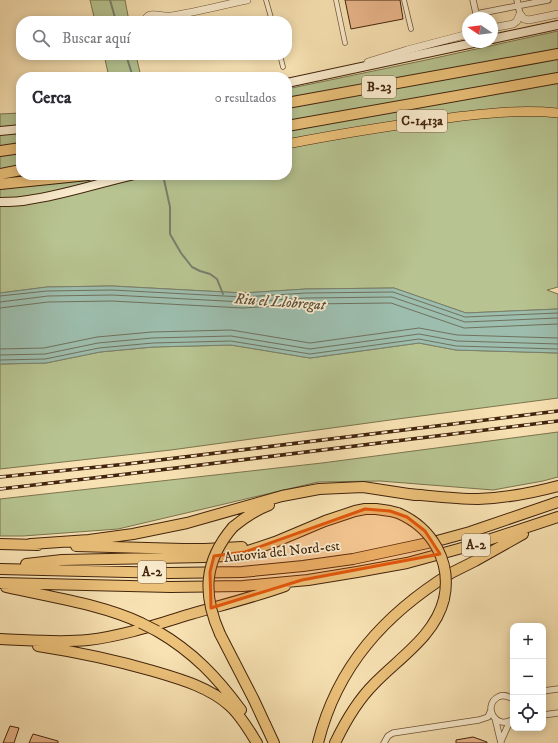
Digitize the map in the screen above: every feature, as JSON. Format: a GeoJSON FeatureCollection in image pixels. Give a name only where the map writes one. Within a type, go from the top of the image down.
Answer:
{"type":"FeatureCollection","features":[{"type":"Feature","properties":{"kind":"highway","name":"B-23"},"geometry":{"type":"LineString","coordinates":[[292,102],[558,54]]}},
{"type":"Feature","properties":{"kind":"highway","name":"B-23"},"geometry":{"type":"LineString","coordinates":[[292,125],[558,78]]}},
{"type":"Feature","properties":{"kind":"highway"},"geometry":{"type":"LineString","coordinates":[[0,151],[16,149]]}},
{"type":"Feature","properties":{"kind":"highway"},"geometry":{"type":"LineString","coordinates":[[0,174],[16,171]]}},
{"type":"Feature","properties":{"kind":"highway"},"geometry":{"type":"LineString","coordinates":[[0,184],[39,180]]}},
{"type":"Feature","properties":{"kind":"highway"},"geometry":{"type":"LineString","coordinates":[[274,743],[252,694],[214,621],[210,602],[208,591],[210,569],[213,559],[219,546],[233,527],[249,515],[275,503],[341,492],[370,492],[459,498],[494,498],[519,495],[558,486]]}},
{"type":"Feature","properties":{"kind":"highway"},"geometry":{"type":"LineString","coordinates":[[31,544],[113,537],[161,528],[215,515],[282,496],[319,489],[363,487],[415,495]]}},
{"type":"Feature","properties":{"kind":"highway","name":"Autovia del Nord-est"},"geometry":{"type":"LineString","coordinates":[[0,569],[170,573],[242,572],[303,566],[353,559],[437,541],[470,532],[558,502]]}},
{"type":"Feature","properties":{"kind":"highway"},"geometry":{"type":"LineString","coordinates":[[0,569],[62,560],[226,556],[245,552],[281,540],[325,521],[355,511],[366,509],[390,510],[407,517],[425,531],[437,548],[443,563],[446,582],[444,599],[439,614],[428,631],[415,646],[373,685],[351,714],[335,743]]}},
{"type":"Feature","properties":{"kind":"highway","name":"Autovia del Nord-est"},"geometry":{"type":"LineString","coordinates":[[0,583],[171,587],[243,586],[302,580],[407,563],[473,545],[544,523],[558,517]]}},
{"type":"Feature","properties":{"kind":"highway"},"geometry":{"type":"LineString","coordinates":[[318,743],[330,704],[341,683],[359,653],[382,627],[414,599],[446,577],[544,523]]}},
{"type":"Feature","properties":{"kind":"highway"},"geometry":{"type":"LineString","coordinates":[[0,544],[191,549],[260,547]]}},
{"type":"Feature","properties":{"kind":"highway"},"geometry":{"type":"LineString","coordinates":[[0,639],[62,641],[86,640],[116,635],[260,594],[302,580]]}},
{"type":"Feature","properties":{"kind":"highway"},"geometry":{"type":"LineString","coordinates":[[0,586],[113,612],[158,631],[187,650],[208,669],[243,713],[260,743]]}},
{"type":"Feature","properties":{"kind":"highway"},"geometry":{"type":"LineString","coordinates":[[0,639],[118,661],[189,683],[207,691],[229,705],[243,721],[257,743]]}},
{"type":"Feature","properties":{"kind":"main road"},"geometry":{"type":"LineString","coordinates":[[498,38],[558,25]]}},
{"type":"Feature","properties":{"kind":"main road"},"geometry":{"type":"LineString","coordinates":[[292,82],[462,45]]}},
{"type":"Feature","properties":{"kind":"main road","name":"C-1413a"},"geometry":{"type":"LineString","coordinates":[[292,143],[413,122],[480,114],[526,112],[558,113]]}},
{"type":"Feature","properties":{"kind":"main road"},"geometry":{"type":"LineString","coordinates":[[0,131],[16,129]]}},
{"type":"Feature","properties":{"kind":"main road"},"geometry":{"type":"LineString","coordinates":[[0,202],[40,198],[114,180]]}},
{"type":"Feature","properties":{"kind":"street"},"geometry":{"type":"LineString","coordinates":[[175,16],[247,0]]}},
{"type":"Feature","properties":{"kind":"street"},"geometry":{"type":"LineString","coordinates":[[266,0],[271,16]]}},
{"type":"Feature","properties":{"kind":"street"},"geometry":{"type":"LineString","coordinates":[[336,0],[345,43]]}},
{"type":"Feature","properties":{"kind":"street"},"geometry":{"type":"LineString","coordinates":[[404,0],[410,29]]}},
{"type":"Feature","properties":{"kind":"street"},"geometry":{"type":"LineString","coordinates":[[473,0],[476,12]]}},
{"type":"Feature","properties":{"kind":"street"},"geometry":{"type":"LineString","coordinates":[[490,12],[518,3],[548,0]]}},
{"type":"Feature","properties":{"kind":"street"},"geometry":{"type":"LineString","coordinates":[[518,3],[520,14],[524,19],[528,20],[558,14]]}},
{"type":"Feature","properties":{"kind":"street"},"geometry":{"type":"LineString","coordinates":[[498,27],[515,23],[520,14]]}},
{"type":"Feature","properties":{"kind":"street"},"geometry":{"type":"LineString","coordinates":[[335,73],[407,50],[462,36]]}},
{"type":"Feature","properties":{"kind":"street"},"geometry":{"type":"LineString","coordinates":[[281,60],[283,67]]}},
{"type":"Feature","properties":{"kind":"street"},"geometry":{"type":"LineString","coordinates":[[546,691],[558,689]]}},
{"type":"Feature","properties":{"kind":"street"},"geometry":{"type":"LineString","coordinates":[[384,743],[388,736],[393,733],[479,720],[488,717],[493,702],[496,699],[500,696],[510,697]]}},
{"type":"Feature","properties":{"kind":"street"},"geometry":{"type":"LineString","coordinates":[[491,710],[500,742]]}},
{"type":"Feature","properties":{"kind":"street"},"geometry":{"type":"LineString","coordinates":[[546,715],[558,713]]}},
{"type":"Feature","properties":{"kind":"street"},"geometry":{"type":"LineString","coordinates":[[494,718],[502,722],[510,721]]}},
{"type":"Feature","properties":{"kind":"street"},"geometry":{"type":"LineString","coordinates":[[500,742],[510,724]]}},
{"type":"Feature","properties":{"kind":"highlighted area"},"geometry":{"type":"Polygon","coordinates":[[[365,509],[390,511],[407,517],[425,531],[440,554],[302,580],[211,608],[210,572],[214,556],[245,552],[365,509]]]}},
{"type":"Feature","properties":{"kind":"green space"},"geometry":{"type":"Polygon","coordinates":[[[90,0],[125,0],[128,16],[94,16],[90,0]]]}},
{"type":"Feature","properties":{"kind":"green space"},"geometry":{"type":"Polygon","coordinates":[[[558,31],[558,287],[547,290],[558,294],[558,309],[466,313],[394,288],[306,289],[243,293],[112,286],[47,287],[0,293],[0,114],[16,113],[16,180],[292,180],[292,88],[481,48],[498,48],[498,44],[558,31]]]}},
{"type":"Feature","properties":{"kind":"green space"},"geometry":{"type":"Polygon","coordinates":[[[105,60],[137,60],[140,72],[108,72],[105,60]]]}},
{"type":"Feature","properties":{"kind":"green space"},"geometry":{"type":"Polygon","coordinates":[[[419,343],[456,350],[558,353],[558,398],[171,450],[0,469],[0,364],[46,363],[100,352],[153,347],[231,345],[310,358],[419,343]]]}},
{"type":"Feature","properties":{"kind":"green space"},"geometry":{"type":"Polygon","coordinates":[[[558,432],[558,477],[543,481],[493,490],[380,481],[318,482],[118,529],[23,536],[0,536],[0,499],[322,463],[558,432]]]}},
{"type":"Feature","properties":{"kind":"water","name":"Riu el Llobregat"},"geometry":{"type":"Polygon","coordinates":[[[112,286],[243,293],[306,289],[394,288],[466,313],[558,309],[558,353],[456,350],[419,343],[310,358],[231,345],[153,347],[100,352],[46,363],[0,364],[0,293],[47,287],[112,286]]]}},
{"type":"Feature","properties":{"kind":"building"},"geometry":{"type":"Polygon","coordinates":[[[345,0],[400,0],[403,19],[351,29],[345,0]]]}},
{"type":"Feature","properties":{"kind":"building"},"geometry":{"type":"Polygon","coordinates":[[[10,726],[19,728],[14,743],[3,743],[10,726]]]}},
{"type":"Feature","properties":{"kind":"building"},"geometry":{"type":"Polygon","coordinates":[[[33,734],[58,741],[58,743],[29,743],[33,734]]]}},
{"type":"Feature","properties":{"kind":"building"},"geometry":{"type":"Polygon","coordinates":[[[473,737],[487,743],[456,743],[456,740],[473,737]]]}},
{"type":"Feature","properties":{"kind":"waterway"},"geometry":{"type":"LineString","coordinates":[[110,0],[115,16]]}},
{"type":"Feature","properties":{"kind":"waterway"},"geometry":{"type":"LineString","coordinates":[[128,60],[131,72]]}},
{"type":"Feature","properties":{"kind":"waterway"},"geometry":{"type":"LineString","coordinates":[[164,180],[170,207],[170,234],[181,253],[192,267],[210,274],[217,279],[223,294]]}},
{"type":"Feature","properties":{"kind":"railway"},"geometry":{"type":"LineString","coordinates":[[0,477],[127,464],[558,411]]}},
{"type":"Feature","properties":{"kind":"railway"},"geometry":{"type":"LineString","coordinates":[[0,489],[558,421]]}}]}
